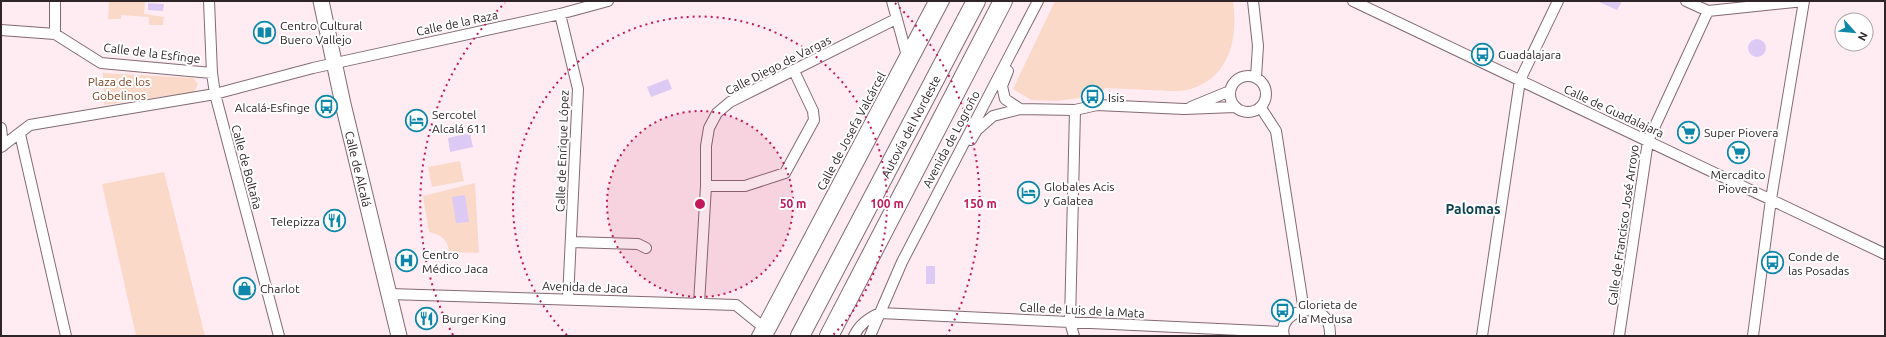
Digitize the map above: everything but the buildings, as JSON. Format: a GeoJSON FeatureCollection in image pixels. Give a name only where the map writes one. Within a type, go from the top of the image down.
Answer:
{"type":"FeatureCollection","features":[{"type":"Feature","properties":{"kind":"highway","name":"Autovía del Nordeste"},"geometry":{"type":"LineString","coordinates":[[800,336],[976,1]]}},
{"type":"Feature","properties":{"kind":"highway","name":"Autovía del Nordeste"},"geometry":{"type":"LineString","coordinates":[[829,336],[1003,1]]}},
{"type":"Feature","properties":{"kind":"main road","name":"Calle de Alcalá"},"geometry":{"type":"LineString","coordinates":[[321,1],[334,64],[398,336]]}},
{"type":"Feature","properties":{"kind":"street"},"geometry":{"type":"LineString","coordinates":[[55,1],[55,34]]}},
{"type":"Feature","properties":{"kind":"street","name":"Calle de Boltaña"},"geometry":{"type":"LineString","coordinates":[[210,1],[212,73],[215,94],[279,336]]}},
{"type":"Feature","properties":{"kind":"street","name":"Calle de la Raza"},"geometry":{"type":"LineString","coordinates":[[334,64],[560,14],[608,1]]}},
{"type":"Feature","properties":{"kind":"street"},"geometry":{"type":"LineString","coordinates":[[892,1],[910,68]]}},
{"type":"Feature","properties":{"kind":"street","name":"Calle de Josefa Valcárcel"},"geometry":{"type":"LineString","coordinates":[[757,336],[934,1]]}},
{"type":"Feature","properties":{"kind":"street","name":"Calle de Josefa Valcárcel"},"geometry":{"type":"LineString","coordinates":[[768,335],[944,1]]}},
{"type":"Feature","properties":{"kind":"street","name":"Avenida de Logroño"},"geometry":{"type":"LineString","coordinates":[[870,336],[902,262],[1038,1]]}},
{"type":"Feature","properties":{"kind":"street"},"geometry":{"type":"LineString","coordinates":[[1252,1],[1258,46],[1256,77]]}},
{"type":"Feature","properties":{"kind":"street","name":"Calle de Guadalajara"},"geometry":{"type":"LineString","coordinates":[[1353,1],[1771,199],[1873,250],[1885,254]]}},
{"type":"Feature","properties":{"kind":"street"},"geometry":{"type":"LineString","coordinates":[[1482,336],[1520,80],[1558,1]]}},
{"type":"Feature","properties":{"kind":"street"},"geometry":{"type":"LineString","coordinates":[[1686,1],[1708,11],[1804,1],[1771,199],[1753,336]]}},
{"type":"Feature","properties":{"kind":"street","name":"Calle de Francisco José Arroyo"},"geometry":{"type":"LineString","coordinates":[[1619,336],[1648,141],[1708,11]]}},
{"type":"Feature","properties":{"kind":"street","name":"Calle de Enrique López"},"geometry":{"type":"LineString","coordinates":[[560,14],[578,89],[572,242],[568,299]]}},
{"type":"Feature","properties":{"kind":"street","name":"Calle Diego de Vargas"},"geometry":{"type":"LineString","coordinates":[[699,304],[706,186],[706,146],[709,128],[717,113],[730,102],[896,19]]}},
{"type":"Feature","properties":{"kind":"street","name":"Calle de la Esfinge"},"geometry":{"type":"LineString","coordinates":[[1,30],[55,34],[101,62],[212,73]]}},
{"type":"Feature","properties":{"kind":"street"},"geometry":{"type":"LineString","coordinates":[[1020,109],[1005,99],[1002,86],[1022,32]]}},
{"type":"Feature","properties":{"kind":"street"},"geometry":{"type":"LineString","coordinates":[[2,146],[30,125],[215,94],[334,64]]}},
{"type":"Feature","properties":{"kind":"street"},"geometry":{"type":"LineString","coordinates":[[706,186],[745,186],[785,173],[814,120],[813,111],[794,70]]}},
{"type":"Feature","properties":{"kind":"street"},"geometry":{"type":"LineString","coordinates":[[1245,76],[1256,77],[1263,83],[1266,92],[1265,100],[1261,108],[1252,112],[1243,112],[1235,107],[1230,100],[1230,91],[1235,81],[1245,76]]}},
{"type":"Feature","properties":{"kind":"street"},"geometry":{"type":"LineString","coordinates":[[1184,110],[1230,91]]}},
{"type":"Feature","properties":{"kind":"street"},"geometry":{"type":"LineString","coordinates":[[931,205],[977,130],[993,116],[1020,109],[1075,110],[1097,105],[1184,110],[1235,107]]}},
{"type":"Feature","properties":{"kind":"street"},"geometry":{"type":"LineString","coordinates":[[1261,108],[1276,131],[1304,311]]}},
{"type":"Feature","properties":{"kind":"street"},"geometry":{"type":"LineString","coordinates":[[1074,336],[1070,322],[1075,110]]}},
{"type":"Feature","properties":{"kind":"street"},"geometry":{"type":"LineString","coordinates":[[1,128],[2,146]]}},
{"type":"Feature","properties":{"kind":"street"},"geometry":{"type":"LineString","coordinates":[[20,134],[66,336]]}},
{"type":"Feature","properties":{"kind":"street"},"geometry":{"type":"LineString","coordinates":[[572,242],[638,244],[646,248]]}},
{"type":"Feature","properties":{"kind":"street","name":"Avenida de Jaca"},"geometry":{"type":"LineString","coordinates":[[389,294],[736,305],[762,326],[768,335]]}},
{"type":"Feature","properties":{"kind":"street"},"geometry":{"type":"LineString","coordinates":[[1284,334],[1291,317],[1296,313],[1316,311],[1323,315],[1330,328],[1330,336]]}},
{"type":"Feature","properties":{"kind":"street"},"geometry":{"type":"LineString","coordinates":[[854,336],[857,329],[866,321],[880,313]]}},
{"type":"Feature","properties":{"kind":"street","name":"Calle de Luis de la Mata"},"geometry":{"type":"LineString","coordinates":[[880,313],[1284,334]]}},
{"type":"Feature","properties":{"kind":"green space"},"geometry":{"type":"Polygon","coordinates":[[[109,1],[145,1],[144,14],[164,17],[163,25],[149,25],[149,17],[121,15],[121,19],[108,19],[109,1]]]}},
{"type":"Feature","properties":{"kind":"green space"},"geometry":{"type":"Polygon","coordinates":[[[1055,1],[1233,1],[1234,28],[1229,54],[1215,75],[1204,83],[1191,89],[1175,91],[1105,88],[1100,95],[1057,101],[1031,100],[1013,89],[1055,1]]]}},
{"type":"Feature","properties":{"kind":"green space","name":"Plaza de los Gobelinos"},"geometry":{"type":"Polygon","coordinates":[[[103,73],[193,78],[198,84],[194,92],[104,105],[103,73]]]}},
{"type":"Feature","properties":{"kind":"green space"},"geometry":{"type":"Polygon","coordinates":[[[460,161],[464,181],[432,187],[428,167],[460,161]]]}},
{"type":"Feature","properties":{"kind":"green space"},"geometry":{"type":"Polygon","coordinates":[[[164,172],[205,336],[136,336],[102,184],[164,172]]]}},
{"type":"Feature","properties":{"kind":"green space"},"geometry":{"type":"Polygon","coordinates":[[[475,183],[479,253],[449,252],[447,244],[443,238],[437,234],[429,232],[423,196],[475,183]]]}},
{"type":"Feature","properties":{"kind":"shaded area"},"geometry":{"type":"Polygon","coordinates":[[[1597,1],[1622,1],[1617,10],[1597,1]]]}},
{"type":"Feature","properties":{"kind":"shaded area"},"geometry":{"type":"Polygon","coordinates":[[[148,3],[164,4],[163,11],[148,10],[148,3]]]}},
{"type":"Feature","properties":{"kind":"shaded area"},"geometry":{"type":"Polygon","coordinates":[[[1757,39],[1763,42],[1766,48],[1763,54],[1757,57],[1751,54],[1748,48],[1751,42],[1757,39]]]}},
{"type":"Feature","properties":{"kind":"shaded area"},"geometry":{"type":"Polygon","coordinates":[[[668,79],[672,89],[651,97],[647,87],[668,79]]]}},
{"type":"Feature","properties":{"kind":"shaded area"},"geometry":{"type":"Polygon","coordinates":[[[470,133],[473,147],[450,152],[448,138],[470,133]]]}},
{"type":"Feature","properties":{"kind":"shaded area"},"geometry":{"type":"Polygon","coordinates":[[[465,195],[469,222],[456,223],[452,197],[465,195]]]}},
{"type":"Feature","properties":{"kind":"shaded area"},"geometry":{"type":"Polygon","coordinates":[[[926,266],[935,266],[935,284],[926,284],[926,266]]]}},
{"type":"Feature","properties":{"kind":"place","name":"Centro Cultural Buero Vallejo"},"geometry":{"type":"Point","coordinates":[265,32]}},
{"type":"Feature","properties":{"kind":"place","name":"Guadalajara"},"geometry":{"type":"Point","coordinates":[1483,54]}},
{"type":"Feature","properties":{"kind":"place","name":"Isis"},"geometry":{"type":"Point","coordinates":[1093,97]}},
{"type":"Feature","properties":{"kind":"place","name":"Alcalá-Esfinge"},"geometry":{"type":"Point","coordinates":[326,107]}},
{"type":"Feature","properties":{"kind":"place","name":"Sercotel Alcalá 611"},"geometry":{"type":"Point","coordinates":[416,121]}},
{"type":"Feature","properties":{"kind":"place","name":"Super Piovera"},"geometry":{"type":"Point","coordinates":[1689,132]}},
{"type":"Feature","properties":{"kind":"place","name":"Mercadito Piovera"},"geometry":{"type":"Point","coordinates":[1738,153]}},
{"type":"Feature","properties":{"kind":"place","name":"Globales Acis y Galatea"},"geometry":{"type":"Point","coordinates":[1028,193]}},
{"type":"Feature","properties":{"kind":"place","name":"Telepizza"},"geometry":{"type":"Point","coordinates":[335,221]}},
{"type":"Feature","properties":{"kind":"place","name":"Centro Médico Jaca"},"geometry":{"type":"Point","coordinates":[407,261]}},
{"type":"Feature","properties":{"kind":"place","name":"Conde de las Posadas"},"geometry":{"type":"Point","coordinates":[1773,263]}},
{"type":"Feature","properties":{"kind":"place","name":"Charlot"},"geometry":{"type":"Point","coordinates":[244,288]}},
{"type":"Feature","properties":{"kind":"place","name":"Glorieta de la Medusa"},"geometry":{"type":"Point","coordinates":[1283,311]}},
{"type":"Feature","properties":{"kind":"place","name":"Burger King"},"geometry":{"type":"Point","coordinates":[427,318]}},
{"type":"Feature","properties":{"kind":"district","name":"Palomas"},"geometry":{"type":"Point","coordinates":[1473,209]}}]}
